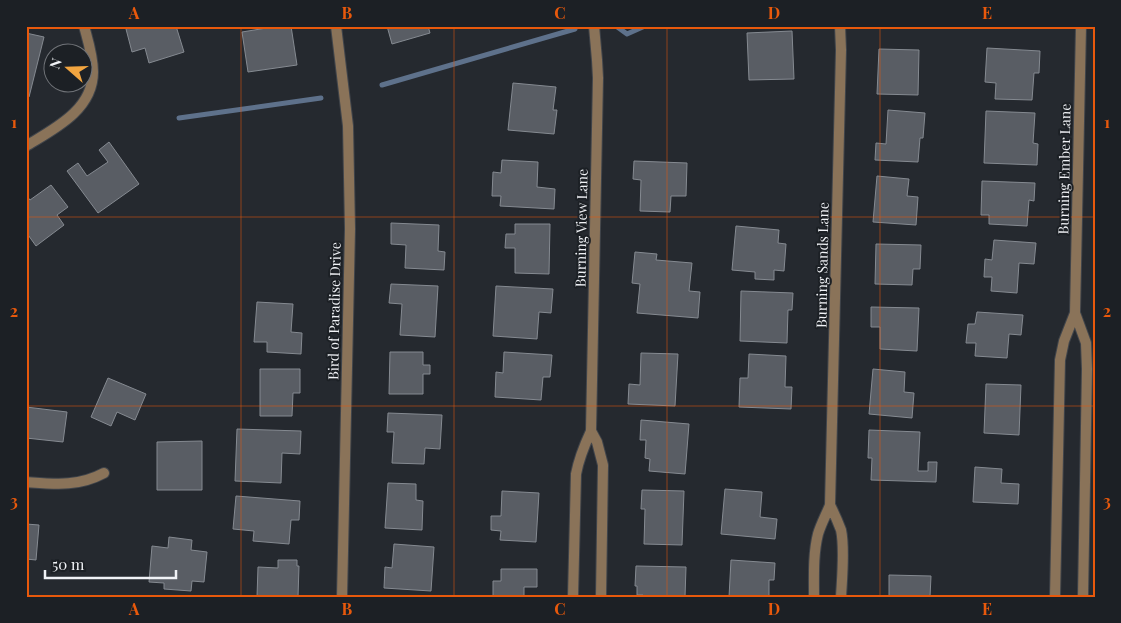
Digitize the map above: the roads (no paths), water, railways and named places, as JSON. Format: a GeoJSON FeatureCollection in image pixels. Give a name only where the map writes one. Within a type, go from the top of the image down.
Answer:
{"type":"FeatureCollection","features":[{"type":"Feature","properties":{"kind":"street"},"geometry":{"type":"LineString","coordinates":[[26,146],[68,119],[87,98],[91,89],[94,72],[84,26]]}},
{"type":"Feature","properties":{"kind":"street","name":"Bird of Paradise Drive"},"geometry":{"type":"LineString","coordinates":[[336,26],[348,126],[350,185],[342,597]]}},
{"type":"Feature","properties":{"kind":"street","name":"Burning View Lane"},"geometry":{"type":"LineString","coordinates":[[574,597],[576,474],[582,450],[591,432],[598,78],[594,26]]}},
{"type":"Feature","properties":{"kind":"street","name":"Burning Sands Lane"},"geometry":{"type":"LineString","coordinates":[[814,597],[817,540],[830,505],[841,50],[840,26]]}},
{"type":"Feature","properties":{"kind":"street","name":"Burning Ember Lane"},"geometry":{"type":"LineString","coordinates":[[1055,597],[1061,355],[1064,341],[1075,313],[1081,26]]}},
{"type":"Feature","properties":{"kind":"street","name":"Burning Ember Lane"},"geometry":{"type":"LineString","coordinates":[[1075,313],[1086,343],[1087,368],[1083,597]]}},
{"type":"Feature","properties":{"kind":"street","name":"Burning View Lane"},"geometry":{"type":"LineString","coordinates":[[591,432],[601,453],[604,470],[601,597]]}},
{"type":"Feature","properties":{"kind":"street"},"geometry":{"type":"LineString","coordinates":[[26,482],[76,483],[104,473]]}},
{"type":"Feature","properties":{"kind":"street","name":"Burning Sands Lane"},"geometry":{"type":"LineString","coordinates":[[830,505],[841,532],[841,597]]}},
{"type":"Feature","properties":{"kind":"waterway"},"geometry":{"type":"LineString","coordinates":[[616,26],[627,34],[645,26]]}},
{"type":"Feature","properties":{"kind":"waterway"},"geometry":{"type":"LineString","coordinates":[[382,85],[575,29]]}},
{"type":"Feature","properties":{"kind":"waterway"},"geometry":{"type":"LineString","coordinates":[[179,118],[321,98]]}}]}
